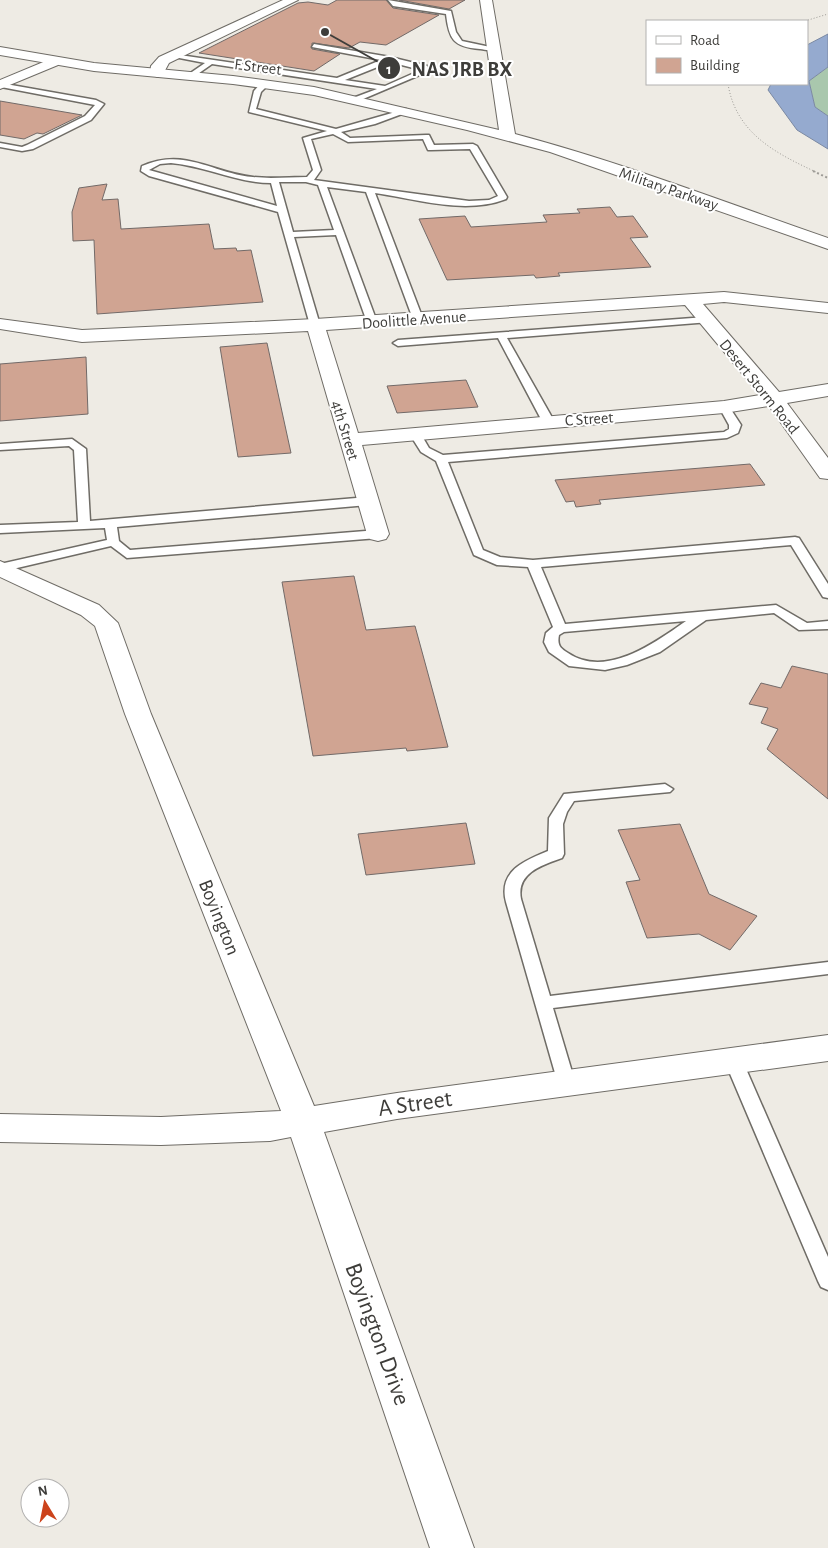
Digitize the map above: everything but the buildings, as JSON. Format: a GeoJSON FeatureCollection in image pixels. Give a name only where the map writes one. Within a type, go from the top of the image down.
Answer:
{"type":"FeatureCollection","features":[{"type":"Feature","properties":{"kind":"street"},"geometry":{"type":"LineString","coordinates":[[157,73],[161,63],[173,56],[292,0]]}},
{"type":"Feature","properties":{"kind":"street"},"geometry":{"type":"LineString","coordinates":[[486,0],[492,48],[508,135]]}},
{"type":"Feature","properties":{"kind":"street","name":"F Street"},"geometry":{"type":"LineString","coordinates":[[0,51],[53,62],[266,84],[314,91],[508,135]]}},
{"type":"Feature","properties":{"kind":"street"},"geometry":{"type":"LineString","coordinates":[[1,85],[53,62]]}},
{"type":"Feature","properties":{"kind":"street","name":"Military Parkway"},"geometry":{"type":"LineString","coordinates":[[508,135],[666,186],[828,244]]}},
{"type":"Feature","properties":{"kind":"street","name":"Doolittle Avenue"},"geometry":{"type":"LineString","coordinates":[[0,324],[82,336],[372,322],[724,298],[828,308]]}},
{"type":"Feature","properties":{"kind":"street","name":"Desert Storm Road"},"geometry":{"type":"LineString","coordinates":[[690,300],[774,399],[828,473]]}},
{"type":"Feature","properties":{"kind":"street","name":"4th Street"},"geometry":{"type":"LineString","coordinates":[[315,325],[378,534]]}},
{"type":"Feature","properties":{"kind":"street","name":"C Street"},"geometry":{"type":"LineString","coordinates":[[349,440],[724,407],[828,390]]}},
{"type":"Feature","properties":{"kind":"street","name":"Boyington"},"geometry":{"type":"LineString","coordinates":[[0,568],[100,616],[106,623],[138,714],[302,1120]]}},
{"type":"Feature","properties":{"kind":"street","name":"A Street"},"geometry":{"type":"LineString","coordinates":[[0,1128],[23,1130],[161,1131],[270,1127],[302,1120],[566,1082],[734,1062],[828,1048]]}},
{"type":"Feature","properties":{"kind":"street","name":"Boyington Drive"},"geometry":{"type":"LineString","coordinates":[[302,1120],[396,1383],[452,1548]]}},
{"type":"Feature","properties":{"kind":"lane"},"geometry":{"type":"LineString","coordinates":[[392,2],[449,12],[453,37],[457,42],[469,46],[492,48]]}},
{"type":"Feature","properties":{"kind":"lane"},"geometry":{"type":"LineString","coordinates":[[314,46],[390,59],[424,68],[425,71],[356,100]]}},
{"type":"Feature","properties":{"kind":"lane"},"geometry":{"type":"LineString","coordinates":[[173,56],[334,81],[351,81],[386,88]]}},
{"type":"Feature","properties":{"kind":"lane"},"geometry":{"type":"LineString","coordinates":[[314,91],[390,59]]}},
{"type":"Feature","properties":{"kind":"lane"},"geometry":{"type":"LineString","coordinates":[[192,76],[211,62]]}},
{"type":"Feature","properties":{"kind":"lane"},"geometry":{"type":"LineString","coordinates":[[266,84],[258,91],[252,110],[334,130],[348,140],[426,137],[431,148],[473,146],[503,197],[490,202],[469,204],[311,182],[309,179],[252,180],[179,160],[157,161],[145,168],[145,171],[152,174],[282,210]]}},
{"type":"Feature","properties":{"kind":"lane"},"geometry":{"type":"LineString","coordinates":[[0,146],[22,149],[42,141],[88,118],[100,104],[1,85]]}},
{"type":"Feature","properties":{"kind":"lane"},"geometry":{"type":"LineString","coordinates":[[309,179],[317,170],[307,138],[372,122],[406,111]]}},
{"type":"Feature","properties":{"kind":"lane"},"geometry":{"type":"LineString","coordinates":[[274,180],[315,325]]}},
{"type":"Feature","properties":{"kind":"lane"},"geometry":{"type":"LineString","coordinates":[[321,183],[372,322]]}},
{"type":"Feature","properties":{"kind":"lane"},"geometry":{"type":"LineString","coordinates":[[369,190],[418,319]]}},
{"type":"Feature","properties":{"kind":"lane"},"geometry":{"type":"LineString","coordinates":[[290,235],[339,232]]}},
{"type":"Feature","properties":{"kind":"lane"},"geometry":{"type":"LineString","coordinates":[[398,343],[706,320]]}},
{"type":"Feature","properties":{"kind":"lane"},"geometry":{"type":"LineString","coordinates":[[501,336],[548,421]]}},
{"type":"Feature","properties":{"kind":"lane"},"geometry":{"type":"LineString","coordinates":[[415,434],[425,450],[441,459],[727,435],[734,431],[735,425],[724,407]]}},
{"type":"Feature","properties":{"kind":"lane"},"geometry":{"type":"LineString","coordinates":[[0,447],[72,442],[80,449],[84,524]]}},
{"type":"Feature","properties":{"kind":"lane"},"geometry":{"type":"LineString","coordinates":[[441,459],[478,552],[497,561],[533,564],[795,541],[828,594]]}},
{"type":"Feature","properties":{"kind":"lane"},"geometry":{"type":"LineString","coordinates":[[0,529],[111,524],[368,502]]}},
{"type":"Feature","properties":{"kind":"lane"},"geometry":{"type":"LineString","coordinates":[[111,524],[113,542],[127,554],[378,534]]}},
{"type":"Feature","properties":{"kind":"lane"},"geometry":{"type":"LineString","coordinates":[[0,568],[113,542]]}},
{"type":"Feature","properties":{"kind":"lane"},"geometry":{"type":"LineString","coordinates":[[533,564],[560,628]]}},
{"type":"Feature","properties":{"kind":"lane"},"geometry":{"type":"LineString","coordinates":[[702,616],[655,649],[622,662],[605,666],[574,663],[558,653],[551,642],[553,633],[560,628],[776,609],[804,627],[828,625]]}},
{"type":"Feature","properties":{"kind":"lane"},"geometry":{"type":"LineString","coordinates":[[566,1082],[514,902],[512,886],[518,874],[537,861],[556,854],[554,825],[557,812],[569,797],[664,789]]}},
{"type":"Feature","properties":{"kind":"lane"},"geometry":{"type":"LineString","coordinates":[[543,1003],[828,968]]}},
{"type":"Feature","properties":{"kind":"lane"},"geometry":{"type":"LineString","coordinates":[[734,1062],[828,1281]]}},
{"type":"Feature","properties":{"kind":"path"},"geometry":{"type":"LineString","coordinates":[[808,20],[828,14]]}},
{"type":"Feature","properties":{"kind":"path"},"geometry":{"type":"LineString","coordinates":[[728,85],[728,92],[734,107],[749,130],[790,158],[828,178]]}},
{"type":"Feature","properties":{"kind":"green space"},"geometry":{"type":"Polygon","coordinates":[[[828,67],[828,116],[815,107],[809,81],[828,67]]]}},
{"type":"Feature","properties":{"kind":"water"},"geometry":{"type":"Polygon","coordinates":[[[828,34],[828,67],[809,81],[815,107],[828,116],[828,149],[797,130],[768,90],[770,85],[808,85],[808,44],[828,34]]]}},
{"type":"Feature","properties":{"kind":"place","name":"NAS JRB BX"},"geometry":{"type":"Point","coordinates":[325,32]}}]}
